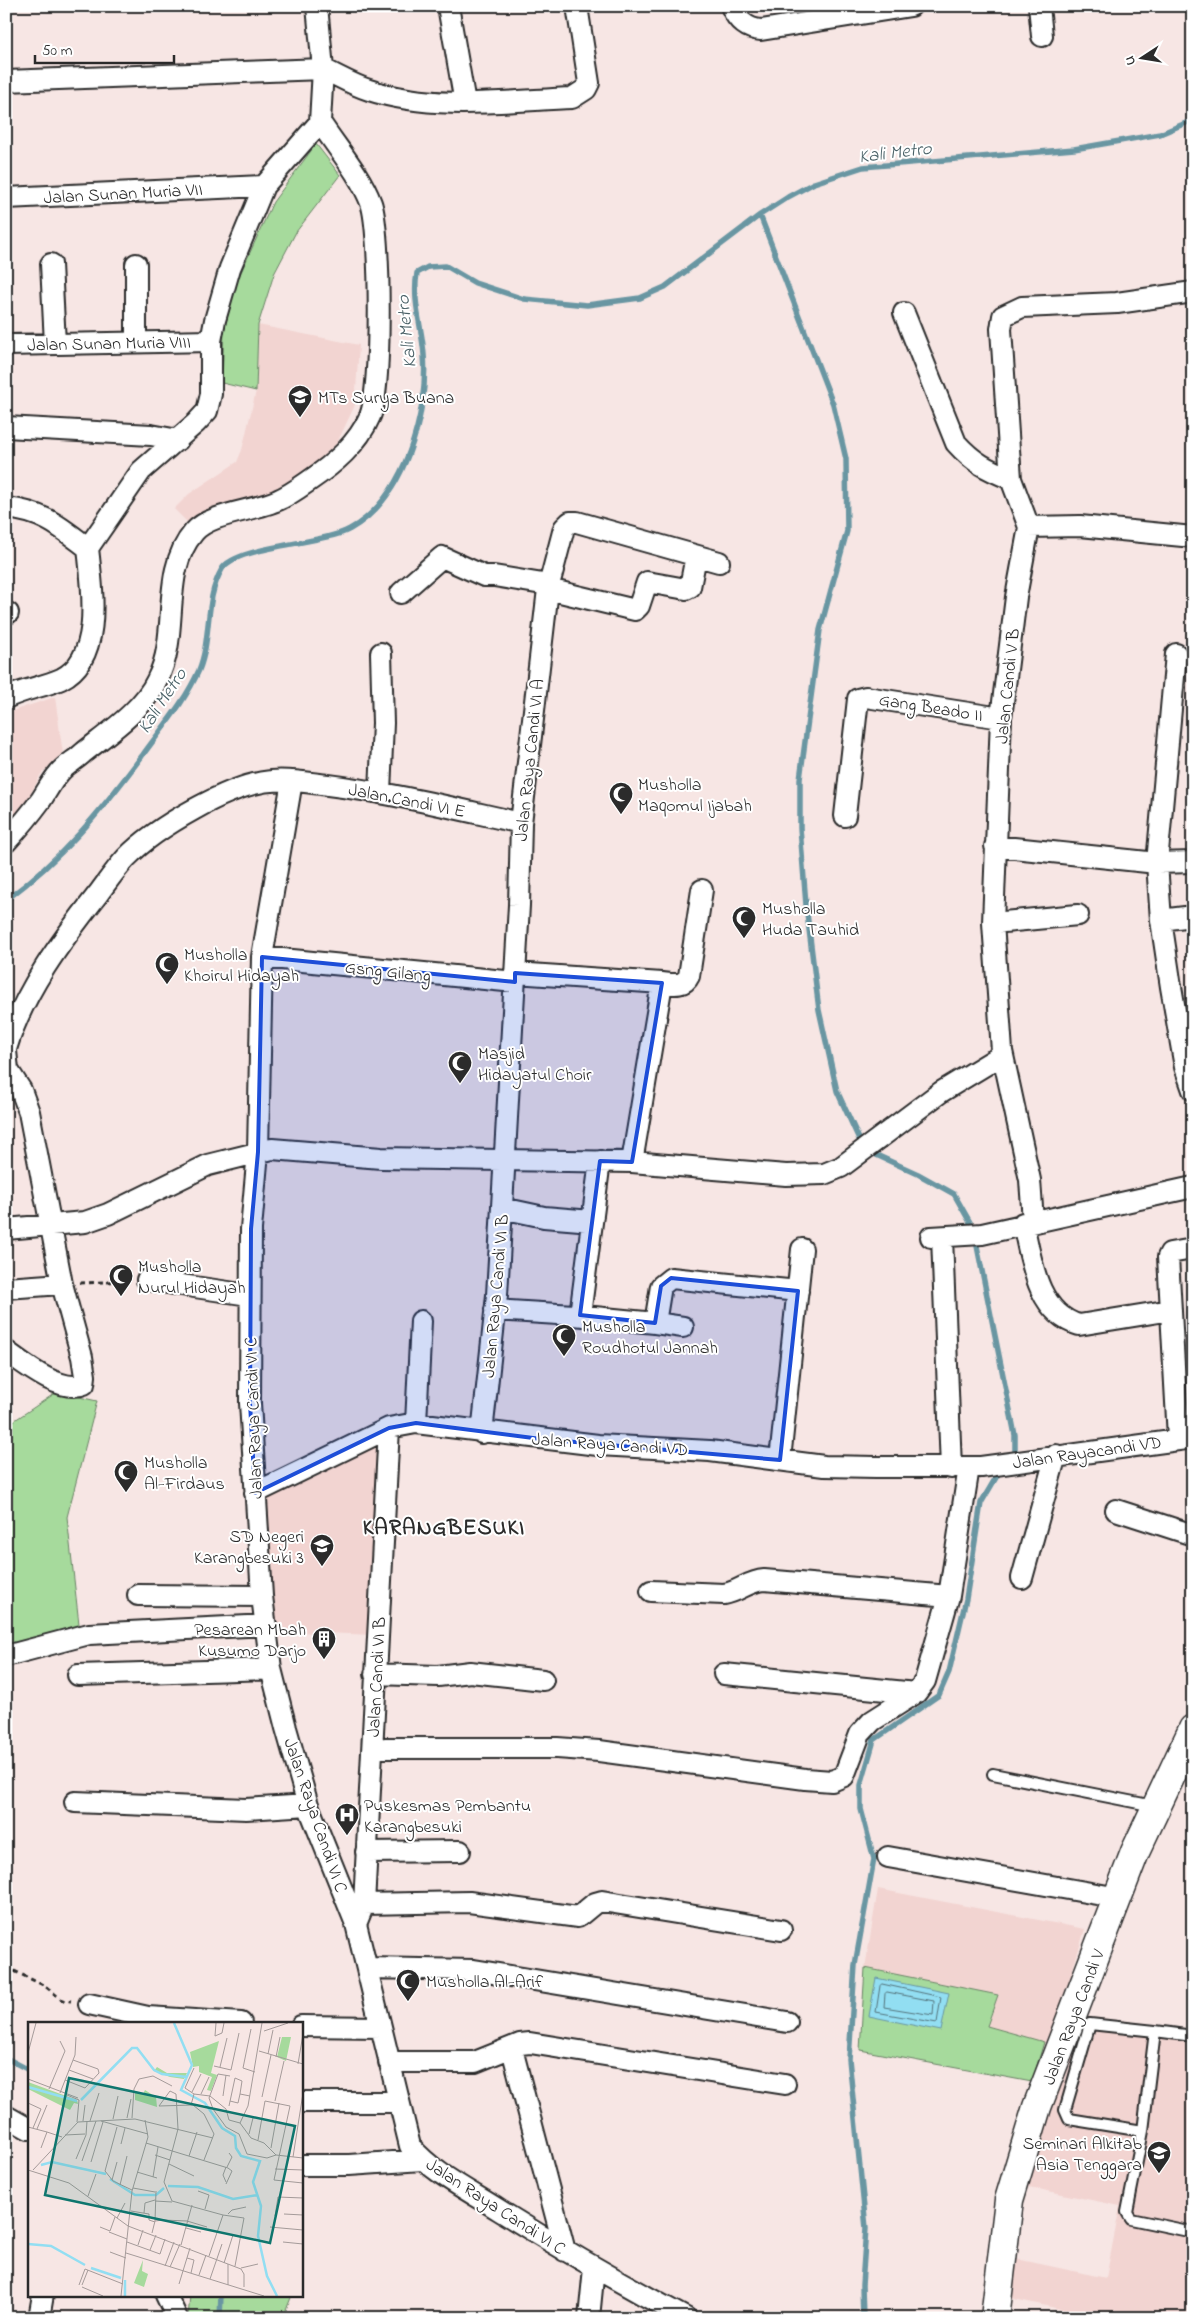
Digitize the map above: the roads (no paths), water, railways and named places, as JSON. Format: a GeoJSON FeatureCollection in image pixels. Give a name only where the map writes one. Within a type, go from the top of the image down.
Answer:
{"type":"FeatureCollection","features":[{"type":"Feature","properties":{"kind":"street"},"geometry":{"type":"LineString","coordinates":[[6,842],[25,822],[59,772],[130,712],[147,696],[158,680],[167,651],[174,576],[182,550],[195,530],[218,517],[249,510],[279,500],[309,481],[334,462],[358,438],[371,413],[377,374],[378,278],[372,205],[364,189],[320,122],[323,69],[317,6]]}},
{"type":"Feature","properties":{"kind":"street"},"geometry":{"type":"LineString","coordinates":[[448,6],[464,103]]}},
{"type":"Feature","properties":{"kind":"street"},"geometry":{"type":"LineString","coordinates":[[6,81],[323,69],[368,90],[398,97],[464,103],[572,98],[586,90],[589,76],[576,6]]}},
{"type":"Feature","properties":{"kind":"street"},"geometry":{"type":"LineString","coordinates":[[731,6],[737,19],[752,29],[761,30],[881,9],[911,6]]}},
{"type":"Feature","properties":{"kind":"street"},"geometry":{"type":"LineString","coordinates":[[1040,6],[1042,36]]}},
{"type":"Feature","properties":{"kind":"street"},"geometry":{"type":"LineString","coordinates":[[6,698],[21,691],[61,679],[73,671],[82,659],[87,648],[92,621],[92,587],[88,548],[141,471],[178,440],[207,410],[211,394],[214,320],[230,268],[264,186],[320,122]]}},
{"type":"Feature","properties":{"kind":"street","name":"Jalan Sunan Muria VII"},"geometry":{"type":"LineString","coordinates":[[6,198],[264,186]]}},
{"type":"Feature","properties":{"kind":"street"},"geometry":{"type":"LineString","coordinates":[[51,264],[54,344]]}},
{"type":"Feature","properties":{"kind":"street"},"geometry":{"type":"LineString","coordinates":[[136,264],[136,342]]}},
{"type":"Feature","properties":{"kind":"street"},"geometry":{"type":"LineString","coordinates":[[1193,292],[1117,303],[1022,307],[1003,316],[1001,329],[1011,479],[1029,527],[1080,526],[1193,537]]}},
{"type":"Feature","properties":{"kind":"street"},"geometry":{"type":"LineString","coordinates":[[904,313],[956,443],[970,458],[983,467],[1011,479]]}},
{"type":"Feature","properties":{"kind":"street","name":"Jalan Sunan Muria VIII"},"geometry":{"type":"LineString","coordinates":[[6,345],[212,340]]}},
{"type":"Feature","properties":{"kind":"street"},"geometry":{"type":"LineString","coordinates":[[6,427],[151,435],[178,440]]}},
{"type":"Feature","properties":{"kind":"street"},"geometry":{"type":"LineString","coordinates":[[6,508],[34,512],[49,519],[88,548]]}},
{"type":"Feature","properties":{"kind":"street","name":"Jalan Raya Candi VI A"},"geometry":{"type":"LineString","coordinates":[[505,1158],[521,823],[548,587],[564,528],[570,522],[591,525],[719,562]]}},
{"type":"Feature","properties":{"kind":"street","name":"Jalan Candi V B"},"geometry":{"type":"LineString","coordinates":[[1029,527],[1016,597],[1002,718],[993,922],[1002,1051],[1030,1180],[1028,1222],[1038,1285],[1047,1300],[1068,1322],[1078,1325],[1171,1310]]}},
{"type":"Feature","properties":{"kind":"street"},"geometry":{"type":"LineString","coordinates":[[401,593],[442,557],[484,576],[494,576],[548,587],[633,611],[639,606],[647,582],[686,589],[690,587],[696,556]]}},
{"type":"Feature","properties":{"kind":"street"},"geometry":{"type":"LineString","coordinates":[[380,792],[383,723],[381,653]]}},
{"type":"Feature","properties":{"kind":"street"},"geometry":{"type":"LineString","coordinates":[[1176,654],[1157,863],[1160,920],[1185,1067],[1193,1090]]}},
{"type":"Feature","properties":{"kind":"street","name":"Gang Beado II"},"geometry":{"type":"LineString","coordinates":[[845,816],[858,699],[866,697],[1002,718]]}},
{"type":"Feature","properties":{"kind":"street","name":"Jalan.Candi VI E"},"geometry":{"type":"LineString","coordinates":[[7,1060],[13,1026],[32,990],[73,926],[127,858],[170,824],[216,798],[252,785],[271,781],[292,781],[380,792],[521,823]]}},
{"type":"Feature","properties":{"kind":"street","name":"Jalan Raya Candi VI C"},"geometry":{"type":"LineString","coordinates":[[292,781],[262,957],[258,1152],[251,1230],[249,1295],[250,1403],[255,1493],[262,1596],[271,1669],[308,1805],[356,1924],[410,2146],[422,2160],[458,2185],[594,2268],[686,2318]]}},
{"type":"Feature","properties":{"kind":"street"},"geometry":{"type":"LineString","coordinates":[[995,846],[1157,863],[1193,862]]}},
{"type":"Feature","properties":{"kind":"street","name":"Gsng Gilang"},"geometry":{"type":"LineString","coordinates":[[262,957],[515,978],[682,984],[687,982],[689,976],[702,890]]}},
{"type":"Feature","properties":{"kind":"street"},"geometry":{"type":"LineString","coordinates":[[993,922],[1078,915]]}},
{"type":"Feature","properties":{"kind":"street"},"geometry":{"type":"LineString","coordinates":[[1160,920],[1193,916]]}},
{"type":"Feature","properties":{"kind":"street"},"geometry":{"type":"LineString","coordinates":[[632,1162],[662,983]]}},
{"type":"Feature","properties":{"kind":"street"},"geometry":{"type":"LineString","coordinates":[[6,1229],[85,1222],[108,1214],[208,1165],[272,1150],[381,1158],[505,1158],[632,1162],[786,1174],[824,1174],[856,1156],[941,1092],[997,1058],[1002,1051]]}},
{"type":"Feature","properties":{"kind":"street"},"geometry":{"type":"LineString","coordinates":[[6,1351],[40,1376],[69,1386],[78,1387],[84,1384],[86,1376],[62,1284],[29,1112],[7,1060]]}},
{"type":"Feature","properties":{"kind":"street","name":"Jalan Raya Candi VI B"},"geometry":{"type":"LineString","coordinates":[[482,1433],[495,1310],[505,1158]]}},
{"type":"Feature","properties":{"kind":"street"},"geometry":{"type":"LineString","coordinates":[[580,1315],[600,1161]]}},
{"type":"Feature","properties":{"kind":"street"},"geometry":{"type":"LineString","coordinates":[[385,1748],[582,1750],[832,1781],[844,1776],[860,1734],[872,1721],[916,1693],[925,1681],[948,1596],[967,1468],[945,1237],[982,1234],[1028,1222],[1193,1187]]}},
{"type":"Feature","properties":{"kind":"street"},"geometry":{"type":"LineString","coordinates":[[502,1208],[544,1217],[592,1221]]}},
{"type":"Feature","properties":{"kind":"street"},"geometry":{"type":"LineString","coordinates":[[780,1460],[802,1249]]}},
{"type":"Feature","properties":{"kind":"street"},"geometry":{"type":"LineString","coordinates":[[1186,1438],[1171,1310],[1168,1257],[1175,1251],[1193,1249]]}},
{"type":"Feature","properties":{"kind":"street"},"geometry":{"type":"LineString","coordinates":[[655,1324],[661,1286],[671,1278],[798,1291]]}},
{"type":"Feature","properties":{"kind":"street"},"geometry":{"type":"LineString","coordinates":[[147,1280],[249,1295]]}},
{"type":"Feature","properties":{"kind":"street"},"geometry":{"type":"LineString","coordinates":[[6,1288],[62,1284]]}},
{"type":"Feature","properties":{"kind":"street"},"geometry":{"type":"LineString","coordinates":[[495,1310],[580,1315],[683,1327]]}},
{"type":"Feature","properties":{"kind":"street"},"geometry":{"type":"LineString","coordinates":[[416,1423],[421,1321]]}},
{"type":"Feature","properties":{"kind":"street","name":"Jalan Raya Candi VD"},"geometry":{"type":"LineString","coordinates":[[255,1493],[389,1428],[416,1423],[482,1433],[598,1445],[710,1451],[824,1466],[967,1468]]}},
{"type":"Feature","properties":{"kind":"street","name":"Jalan Candi VI B"},"geometry":{"type":"LineString","coordinates":[[356,1924],[364,1904],[389,1428]]}},
{"type":"Feature","properties":{"kind":"street","name":"Jalan Rayacandi VD"},"geometry":{"type":"LineString","coordinates":[[967,1468],[1186,1438]]}},
{"type":"Feature","properties":{"kind":"street"},"geometry":{"type":"LineString","coordinates":[[1022,1578],[1056,1455]]}},
{"type":"Feature","properties":{"kind":"street"},"geometry":{"type":"LineString","coordinates":[[1116,1510],[1193,1535]]}},
{"type":"Feature","properties":{"kind":"street"},"geometry":{"type":"LineString","coordinates":[[651,1591],[724,1594],[733,1593],[747,1583],[764,1580],[948,1596]]}},
{"type":"Feature","properties":{"kind":"street"},"geometry":{"type":"LineString","coordinates":[[138,1595],[262,1596]]}},
{"type":"Feature","properties":{"kind":"street"},"geometry":{"type":"LineString","coordinates":[[6,1656],[89,1634],[266,1625]]}},
{"type":"Feature","properties":{"kind":"street"},"geometry":{"type":"LineString","coordinates":[[78,1675],[271,1669]]}},
{"type":"Feature","properties":{"kind":"street"},"geometry":{"type":"LineString","coordinates":[[376,1674],[438,1676],[470,1672],[543,1680]]}},
{"type":"Feature","properties":{"kind":"street"},"geometry":{"type":"LineString","coordinates":[[724,1674],[916,1693]]}},
{"type":"Feature","properties":{"kind":"street","name":"Jalan Raya Candi V"},"geometry":{"type":"LineString","coordinates":[[995,2318],[1009,2200],[1038,2108],[1155,1806],[1193,1729]]}},
{"type":"Feature","properties":{"kind":"street"},"geometry":{"type":"LineString","coordinates":[[75,1802],[246,1808],[308,1805]]}},
{"type":"Feature","properties":{"kind":"street"},"geometry":{"type":"LineString","coordinates":[[366,1852],[460,1851]]}},
{"type":"Feature","properties":{"kind":"street"},"geometry":{"type":"LineString","coordinates":[[888,1857],[1119,1898]]}},
{"type":"Feature","properties":{"kind":"street"},"geometry":{"type":"LineString","coordinates":[[364,1904],[469,1902],[578,1917],[595,1903],[602,1901],[781,1930]]}},
{"type":"Feature","properties":{"kind":"street"},"geometry":{"type":"LineString","coordinates":[[368,1968],[474,1970],[787,2022]]}},
{"type":"Feature","properties":{"kind":"street"},"geometry":{"type":"LineString","coordinates":[[89,2004],[148,2018],[222,2022]]}},
{"type":"Feature","properties":{"kind":"street"},"geometry":{"type":"LineString","coordinates":[[302,2026],[381,2028]]}},
{"type":"Feature","properties":{"kind":"street"},"geometry":{"type":"LineString","coordinates":[[389,2062],[475,2062],[530,2043],[785,2084]]}},
{"type":"Feature","properties":{"kind":"street"},"geometry":{"type":"LineString","coordinates":[[512,2049],[565,2251]]}},
{"type":"Feature","properties":{"kind":"street"},"geometry":{"type":"LineString","coordinates":[[302,2102],[398,2102]]}},
{"type":"Feature","properties":{"kind":"street"},"geometry":{"type":"LineString","coordinates":[[6,2116],[28,2128]]}},
{"type":"Feature","properties":{"kind":"street"},"geometry":{"type":"LineString","coordinates":[[302,2165],[349,2165],[422,2160]]}},
{"type":"Feature","properties":{"kind":"street"},"geometry":{"type":"LineString","coordinates":[[589,2318],[594,2268]]}},
{"type":"Feature","properties":{"kind":"street"},"geometry":{"type":"LineString","coordinates":[[39,2318],[43,2296]]}},
{"type":"Feature","properties":{"kind":"street"},"geometry":{"type":"LineString","coordinates":[[167,2296],[178,2318]]}},
{"type":"Feature","properties":{"kind":"street"},"geometry":{"type":"LineString","coordinates":[[178,2318],[184,2296]]}},
{"type":"Feature","properties":{"kind":"lane"},"geometry":{"type":"LineString","coordinates":[[993,1774],[1155,1806]]}},
{"type":"Feature","properties":{"kind":"lane"},"geometry":{"type":"LineString","coordinates":[[1143,2131],[1069,2119],[1065,2110],[1090,2024],[1156,2030],[1193,2036]]}},
{"type":"Feature","properties":{"kind":"lane"},"geometry":{"type":"LineString","coordinates":[[1156,2030],[1143,2131],[1127,2206],[1128,2216],[1131,2219],[1193,2232]]}},
{"type":"Feature","properties":{"kind":"water"},"geometry":{"type":"Polygon","coordinates":[[[876,1978],[949,1993],[941,2031],[869,2016],[876,1978]]]}},
{"type":"Feature","properties":{"kind":"waterway","name":"Kali Metro"},"geometry":{"type":"LineString","coordinates":[[6,900],[45,868],[96,815],[180,704],[193,682],[203,658],[210,606],[216,581],[222,569],[230,561],[244,555],[338,534],[350,529],[369,515],[385,497],[398,476],[409,452],[417,428],[422,402],[424,355],[416,304],[417,273],[428,267],[446,266],[475,283],[524,299],[587,305],[640,298],[665,287],[760,215],[788,197],[814,183],[863,167],[1074,149],[1160,134],[1193,120]]}},
{"type":"Feature","properties":{"kind":"waterway"},"geometry":{"type":"LineString","coordinates":[[760,215],[833,404],[846,459],[847,531],[820,630],[800,779],[800,828],[806,905],[819,1010],[837,1091],[859,1139],[872,1153],[918,1174],[954,1194],[971,1224],[1015,1435],[1015,1452],[1010,1458]]}},
{"type":"Feature","properties":{"kind":"waterway"},"geometry":{"type":"LineString","coordinates":[[863,2318],[862,2285],[866,2228],[849,2059],[855,1965],[874,1859],[861,1809],[861,1785],[874,1740],[939,1695],[949,1672],[966,1599],[981,1503],[1001,1469]]}},
{"type":"Feature","properties":{"kind":"waterway"},"geometry":{"type":"LineString","coordinates":[[6,2058],[28,2069]]}},
{"type":"Feature","properties":{"kind":"waterway"},"geometry":{"type":"LineString","coordinates":[[220,2318],[221,2296]]}},
{"type":"Feature","properties":{"kind":"place","name":"MTs Surya Buana"},"geometry":{"type":"Point","coordinates":[300,418]}},
{"type":"Feature","properties":{"kind":"place","name":"Musholla Maqomul Ijabah"},"geometry":{"type":"Point","coordinates":[621,815]}},
{"type":"Feature","properties":{"kind":"place","name":"Musholla Huda Tauhid"},"geometry":{"type":"Point","coordinates":[744,939]}},
{"type":"Feature","properties":{"kind":"place","name":"Musholla Khoirul Hidayah"},"geometry":{"type":"Point","coordinates":[167,985]}},
{"type":"Feature","properties":{"kind":"place","name":"Masjid Hidayatul Choir"},"geometry":{"type":"Point","coordinates":[460,1084]}},
{"type":"Feature","properties":{"kind":"place","name":"Musholla Nurul Hidayah"},"geometry":{"type":"Point","coordinates":[121,1297]}},
{"type":"Feature","properties":{"kind":"place","name":"Musholla Roudhotul Jannah"},"geometry":{"type":"Point","coordinates":[564,1357]}},
{"type":"Feature","properties":{"kind":"place","name":"Musholla Al-Firdaus"},"geometry":{"type":"Point","coordinates":[126,1493]}},
{"type":"Feature","properties":{"kind":"place","name":"SD Negeri Karangbesuki 3"},"geometry":{"type":"Point","coordinates":[322,1567]}},
{"type":"Feature","properties":{"kind":"place","name":"Pesarean Mbah Kusumo Darjo"},"geometry":{"type":"Point","coordinates":[324,1660]}},
{"type":"Feature","properties":{"kind":"place","name":"Puskesmas Pembantu Karangbesuki"},"geometry":{"type":"Point","coordinates":[347,1836]}},
{"type":"Feature","properties":{"kind":"place","name":"Musholla Al-Arif"},"geometry":{"type":"Point","coordinates":[408,2002]}},
{"type":"Feature","properties":{"kind":"place","name":"Seminari Alkitab Asia Tenggara"},"geometry":{"type":"Point","coordinates":[1159,2174]}},
{"type":"Feature","properties":{"kind":"district","name":"KARANGBESUKI"},"geometry":{"type":"Point","coordinates":[444,1526]}}]}
